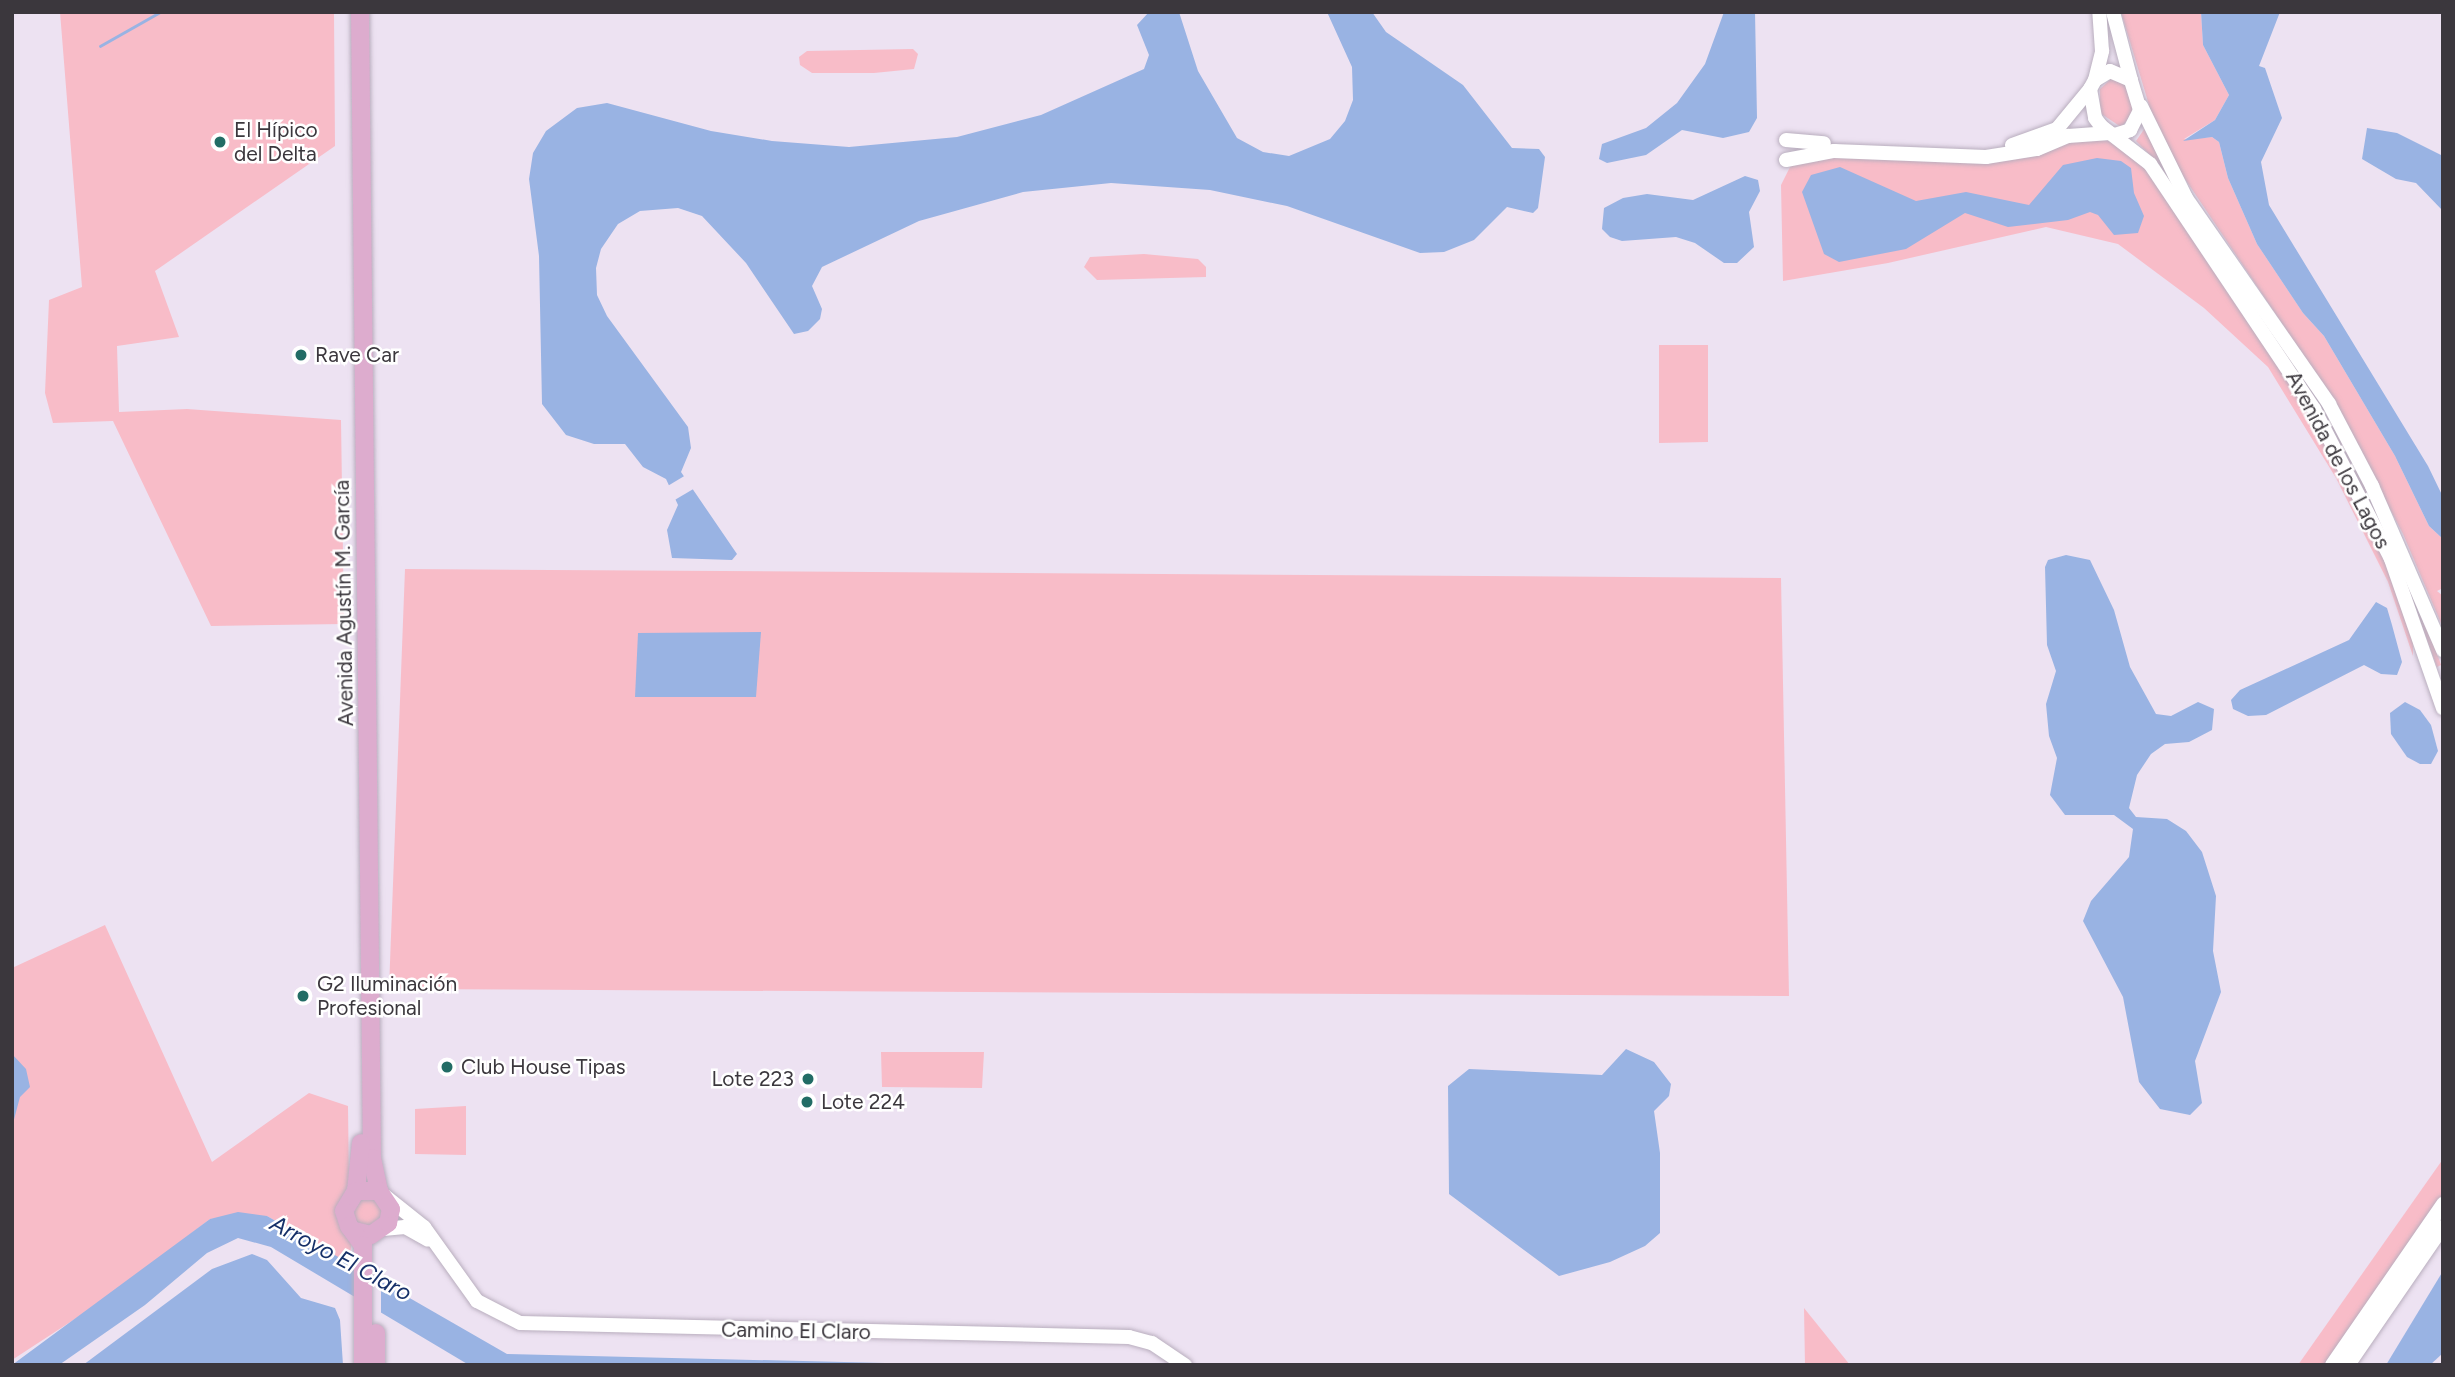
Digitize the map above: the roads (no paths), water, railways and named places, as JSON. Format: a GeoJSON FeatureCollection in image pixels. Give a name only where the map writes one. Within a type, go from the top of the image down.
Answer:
{"type":"FeatureCollection","features":[{"type":"Feature","properties":{"kind":"main road","name":"Avenida Agustín M. García"},"geometry":{"type":"LineString","coordinates":[[348,12],[361,1154],[356,1191]]}},
{"type":"Feature","properties":{"kind":"main road","name":"Avenida Agustín M. García"},"geometry":{"type":"LineString","coordinates":[[360,12],[372,1158],[382,1193]]}},
{"type":"Feature","properties":{"kind":"main road"},"geometry":{"type":"LineString","coordinates":[[369,1263],[391,1209],[382,1193],[356,1191],[344,1211],[363,1245],[369,1263],[370,1314],[376,1365]]}},
{"type":"Feature","properties":{"kind":"main road"},"geometry":{"type":"LineString","coordinates":[[355,1231],[381,1230]]}},
{"type":"Feature","properties":{"kind":"main road"},"geometry":{"type":"LineString","coordinates":[[363,1365],[370,1314]]}},
{"type":"Feature","properties":{"kind":"street"},"geometry":{"type":"LineString","coordinates":[[2099,12],[2102,51],[2092,84],[2092,111],[2112,134]]}},
{"type":"Feature","properties":{"kind":"street"},"geometry":{"type":"LineString","coordinates":[[1786,160],[1834,151],[1986,157],[2037,149],[2068,136],[2112,134],[2136,123],[2140,102],[2131,80],[2113,12]]}},
{"type":"Feature","properties":{"kind":"street"},"geometry":{"type":"LineString","coordinates":[[1786,140],[1945,149],[2010,145],[2057,129],[2092,84],[2110,71],[2131,80]]}},
{"type":"Feature","properties":{"kind":"street","name":"Avenida de los Lagos"},"geometry":{"type":"LineString","coordinates":[[2140,102],[2186,198],[2329,404],[2383,509],[2443,650]]}},
{"type":"Feature","properties":{"kind":"street","name":"Avenida de los Lagos"},"geometry":{"type":"LineString","coordinates":[[2112,134],[2150,164],[2314,409],[2391,559],[2443,708]]}},
{"type":"Feature","properties":{"kind":"street","name":"Camino El Claro"},"geometry":{"type":"LineString","coordinates":[[382,1193],[424,1227],[477,1301],[520,1324],[1129,1337],[1160,1348],[1185,1365]]}},
{"type":"Feature","properties":{"kind":"street"},"geometry":{"type":"LineString","coordinates":[[2332,1365],[2443,1204]]}},
{"type":"Feature","properties":{"kind":"street","name":"Camino El Claro"},"geometry":{"type":"LineString","coordinates":[[381,1230],[408,1227],[435,1245]]}},
{"type":"Feature","properties":{"kind":"street"},"geometry":{"type":"LineString","coordinates":[[2348,1365],[2443,1227]]}},
{"type":"Feature","properties":{"kind":"water"},"geometry":{"type":"Polygon","coordinates":[[[1149,12],[1179,12],[1198,71],[1237,138],[1263,152],[1289,156],[1330,139],[1345,121],[1353,100],[1352,67],[1327,12],[1372,12],[1386,32],[1463,85],[1512,148],[1539,149],[1545,157],[1538,208],[1533,213],[1507,207],[1474,240],[1444,252],[1420,253],[1287,206],[1210,190],[1111,183],[1023,192],[919,221],[822,267],[812,286],[822,309],[820,319],[808,331],[794,334],[746,263],[702,216],[678,208],[640,211],[618,224],[601,249],[596,268],[597,295],[607,316],[688,427],[691,448],[681,472],[737,554],[732,560],[672,558],[667,530],[678,505],[666,479],[643,467],[625,444],[594,444],[566,435],[542,404],[539,256],[529,179],[533,153],[546,131],[577,108],[607,103],[711,131],[772,141],[849,147],[957,137],[1041,115],[1144,69],[1149,55],[1137,25],[1149,12]]]}},
{"type":"Feature","properties":{"kind":"water"},"geometry":{"type":"Polygon","coordinates":[[[1724,12],[1755,12],[1757,118],[1749,132],[1723,138],[1682,130],[1646,155],[1607,163],[1599,159],[1602,144],[1646,128],[1677,103],[1705,64],[1724,12]]]}},
{"type":"Feature","properties":{"kind":"water"},"geometry":{"type":"Polygon","coordinates":[[[2201,12],[2280,12],[2259,66],[2265,68],[2282,118],[2261,162],[2269,205],[2428,466],[2443,497],[2443,539],[2429,526],[2395,456],[2324,336],[2303,313],[2257,244],[2228,178],[2219,142],[2212,137],[2183,141],[2215,120],[2229,95],[2203,45],[2201,12]]]}},
{"type":"Feature","properties":{"kind":"water"},"geometry":{"type":"Polygon","coordinates":[[[2367,128],[2397,133],[2443,156],[2443,211],[2416,183],[2396,179],[2362,159],[2367,128]]]}},
{"type":"Feature","properties":{"kind":"water"},"geometry":{"type":"Polygon","coordinates":[[[2097,158],[2121,161],[2131,168],[2134,193],[2144,216],[2138,233],[2114,235],[2098,215],[2090,212],[2068,220],[2008,227],[1965,213],[1906,249],[1839,262],[1824,254],[1802,192],[1811,175],[1840,167],[1916,201],[1966,192],[2029,205],[2063,165],[2097,158]]]}},
{"type":"Feature","properties":{"kind":"water"},"geometry":{"type":"Polygon","coordinates":[[[1745,176],[1758,180],[1760,191],[1749,212],[1754,247],[1737,263],[1724,263],[1695,243],[1676,237],[1622,241],[1610,237],[1602,229],[1604,208],[1623,198],[1647,194],[1693,200],[1745,176]]]}},
{"type":"Feature","properties":{"kind":"water"},"geometry":{"type":"Polygon","coordinates":[[[2066,555],[2090,560],[2114,610],[2130,667],[2156,714],[2171,716],[2198,702],[2214,709],[2212,730],[2189,742],[2165,744],[2151,754],[2137,775],[2129,808],[2136,817],[2167,819],[2186,831],[2202,852],[2216,896],[2213,951],[2221,992],[2195,1061],[2202,1103],[2190,1115],[2160,1109],[2139,1082],[2123,997],[2083,921],[2091,901],[2129,857],[2133,829],[2114,815],[2065,815],[2050,795],[2057,758],[2049,736],[2046,704],[2056,671],[2047,645],[2045,567],[2048,560],[2066,555]]]}},
{"type":"Feature","properties":{"kind":"water"},"geometry":{"type":"Polygon","coordinates":[[[2376,602],[2387,608],[2392,625],[2402,662],[2397,675],[2381,674],[2364,665],[2266,715],[2248,716],[2233,709],[2231,700],[2240,690],[2349,640],[2376,602]]]}},
{"type":"Feature","properties":{"kind":"water"},"geometry":{"type":"Polygon","coordinates":[[[761,632],[756,697],[635,697],[638,633],[761,632]]]}},
{"type":"Feature","properties":{"kind":"water"},"geometry":{"type":"Polygon","coordinates":[[[2405,702],[2420,710],[2431,725],[2438,751],[2431,764],[2420,764],[2407,757],[2391,734],[2390,713],[2405,702]]]}},
{"type":"Feature","properties":{"kind":"water"},"geometry":{"type":"Polygon","coordinates":[[[1626,1049],[1654,1062],[1671,1084],[1669,1096],[1654,1111],[1660,1153],[1660,1233],[1645,1246],[1610,1262],[1559,1276],[1449,1194],[1448,1086],[1469,1069],[1602,1075],[1626,1049]]]}},
{"type":"Feature","properties":{"kind":"water"},"geometry":{"type":"Polygon","coordinates":[[[12,1054],[26,1069],[30,1087],[20,1097],[12,1127],[12,1054]]]}},
{"type":"Feature","properties":{"kind":"water","name":"Arroyo El Claro"},"geometry":{"type":"Polygon","coordinates":[[[238,1212],[267,1216],[507,1354],[967,1365],[469,1365],[271,1247],[238,1238],[207,1253],[145,1305],[59,1365],[12,1365],[210,1219],[238,1212]]]}},
{"type":"Feature","properties":{"kind":"water"},"geometry":{"type":"Polygon","coordinates":[[[252,1254],[267,1260],[301,1298],[335,1308],[340,1320],[343,1365],[83,1365],[212,1269],[252,1254]]]}},
{"type":"Feature","properties":{"kind":"water"},"geometry":{"type":"Polygon","coordinates":[[[2443,1271],[2443,1353],[2430,1365],[2386,1365],[2443,1271]]]}},
{"type":"Feature","properties":{"kind":"waterway"},"geometry":{"type":"LineString","coordinates":[[100,46],[160,12]]}},
{"type":"Feature","properties":{"kind":"place","name":"El Hípico del Delta"},"geometry":{"type":"Point","coordinates":[220,142]}},
{"type":"Feature","properties":{"kind":"place","name":"Rave Car"},"geometry":{"type":"Point","coordinates":[301,355]}},
{"type":"Feature","properties":{"kind":"place","name":"G2 Iluminación Profesional"},"geometry":{"type":"Point","coordinates":[303,996]}},
{"type":"Feature","properties":{"kind":"place","name":"Club House Tipas"},"geometry":{"type":"Point","coordinates":[447,1067]}},
{"type":"Feature","properties":{"kind":"place","name":"Lote 223"},"geometry":{"type":"Point","coordinates":[808,1079]}},
{"type":"Feature","properties":{"kind":"place","name":"Lote 224"},"geometry":{"type":"Point","coordinates":[807,1102]}}]}
